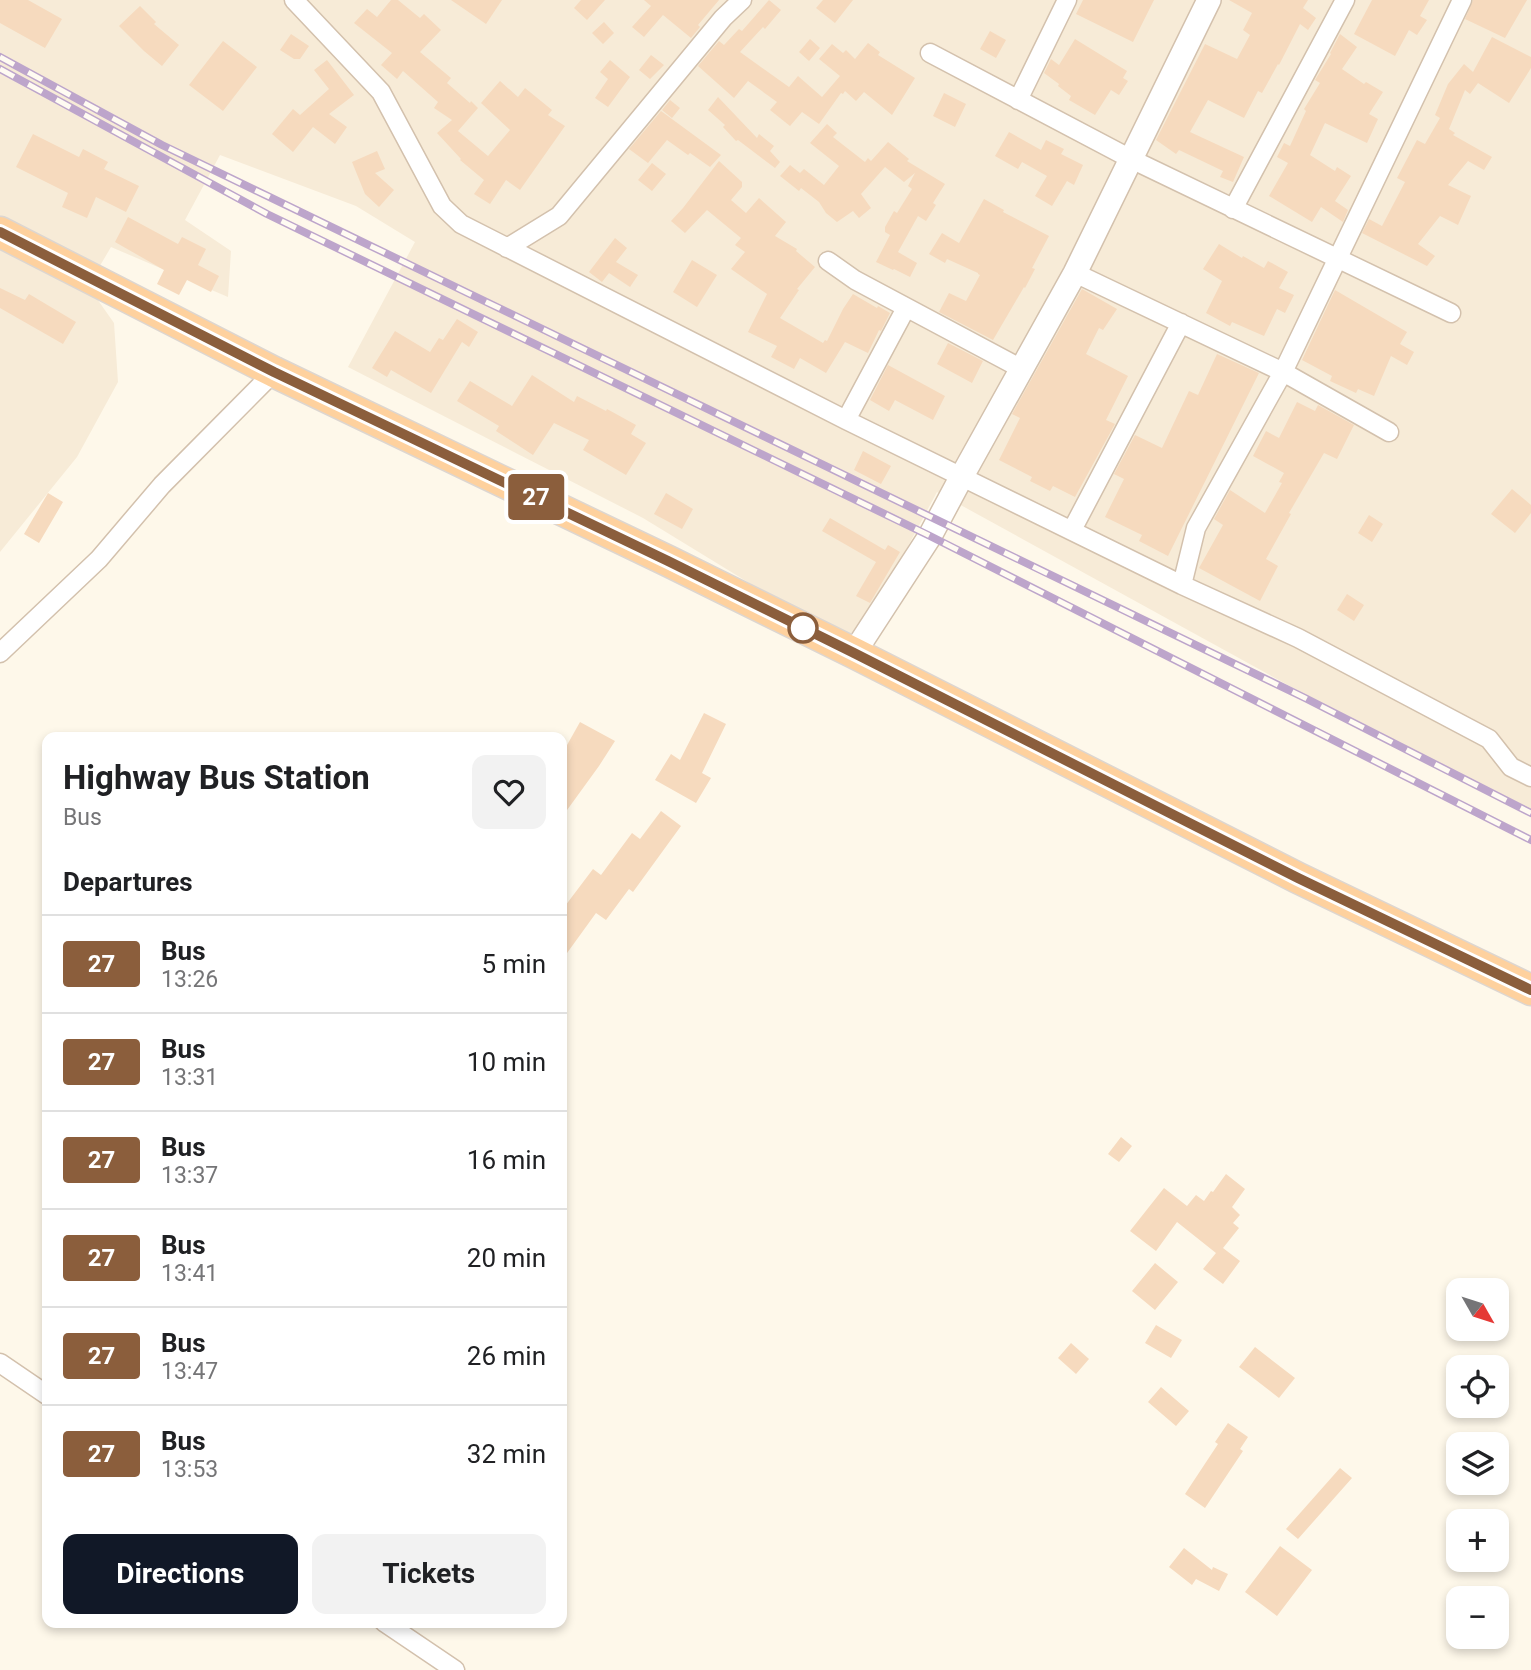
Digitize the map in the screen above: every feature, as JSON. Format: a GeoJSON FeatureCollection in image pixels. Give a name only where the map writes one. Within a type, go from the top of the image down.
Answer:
{"type":"FeatureCollection","features":[{"type":"Feature","properties":{"kind":"highway"},"geometry":{"type":"LineString","coordinates":[[0,232],[274,372],[656,555],[1298,878],[1531,990]]}},
{"type":"Feature","properties":{"kind":"street"},"geometry":{"type":"LineString","coordinates":[[294,0],[381,92],[442,206],[461,224],[846,420],[1182,585],[1298,638],[1489,739],[1511,767],[1531,777]]}},
{"type":"Feature","properties":{"kind":"street"},"geometry":{"type":"LineString","coordinates":[[1018,100],[1067,0]]}},
{"type":"Feature","properties":{"kind":"street"},"geometry":{"type":"LineString","coordinates":[[854,653],[930,536],[1075,273],[1209,0]]}},
{"type":"Feature","properties":{"kind":"street"},"geometry":{"type":"LineString","coordinates":[[1233,209],[1345,0]]}},
{"type":"Feature","properties":{"kind":"street"},"geometry":{"type":"LineString","coordinates":[[1182,585],[1196,528],[1283,372],[1462,0]]}},
{"type":"Feature","properties":{"kind":"street"},"geometry":{"type":"LineString","coordinates":[[507,248],[559,216],[731,4]]}},
{"type":"Feature","properties":{"kind":"street"},"geometry":{"type":"LineString","coordinates":[[930,53],[1131,159],[1451,313]]}},
{"type":"Feature","properties":{"kind":"street"},"geometry":{"type":"LineString","coordinates":[[828,261],[855,280],[1022,369]]}},
{"type":"Feature","properties":{"kind":"street"},"geometry":{"type":"LineString","coordinates":[[1075,273],[1283,372],[1389,432]]}},
{"type":"Feature","properties":{"kind":"street"},"geometry":{"type":"LineString","coordinates":[[846,420],[906,308]]}},
{"type":"Feature","properties":{"kind":"street"},"geometry":{"type":"LineString","coordinates":[[1072,530],[1181,324]]}},
{"type":"Feature","properties":{"kind":"street"},"geometry":{"type":"LineString","coordinates":[[0,653],[99,559],[162,485],[274,372]]}},
{"type":"Feature","properties":{"kind":"street"},"geometry":{"type":"LineString","coordinates":[[0,1363],[42,1392]]}},
{"type":"Feature","properties":{"kind":"street"},"geometry":{"type":"LineString","coordinates":[[393,1628],[454,1670]]}},
{"type":"Feature","properties":{"kind":"shaded area"},"geometry":{"type":"Polygon","coordinates":[[[0,0],[1531,0],[1531,810],[1424,760],[937,492],[854,647],[643,518],[348,367],[415,242],[356,206],[220,155],[185,220],[231,251],[228,297],[111,247],[88,286],[114,323],[118,382],[77,457],[0,552],[0,0]]]}},
{"type":"Feature","properties":{"kind":"building"},"geometry":{"type":"Polygon","coordinates":[[[0,0],[28,0],[62,19],[45,48],[0,23],[0,0]]]}},
{"type":"Feature","properties":{"kind":"building"},"geometry":{"type":"Polygon","coordinates":[[[391,0],[398,0],[420,18],[424,14],[441,30],[420,52],[451,78],[447,83],[478,108],[458,131],[488,156],[510,130],[481,103],[500,81],[518,97],[525,88],[552,110],[548,115],[565,126],[520,190],[506,180],[490,204],[474,194],[484,180],[460,160],[437,133],[452,120],[434,108],[438,102],[403,71],[397,79],[381,65],[392,53],[354,23],[367,9],[377,17],[391,0]]]}},
{"type":"Feature","properties":{"kind":"building"},"geometry":{"type":"Polygon","coordinates":[[[451,0],[502,0],[486,24],[451,0]]]}},
{"type":"Feature","properties":{"kind":"building"},"geometry":{"type":"Polygon","coordinates":[[[581,0],[605,0],[587,20],[574,8],[581,0]]]}},
{"type":"Feature","properties":{"kind":"building"},"geometry":{"type":"Polygon","coordinates":[[[644,0],[719,0],[691,38],[663,15],[644,37],[632,27],[651,6],[644,0]]]}},
{"type":"Feature","properties":{"kind":"building"},"geometry":{"type":"Polygon","coordinates":[[[769,0],[781,10],[740,52],[789,87],[798,76],[822,97],[840,76],[819,59],[832,44],[843,53],[846,50],[855,59],[868,43],[880,52],[878,55],[915,78],[892,115],[864,92],[856,101],[845,91],[819,124],[802,112],[790,126],[770,110],[777,102],[748,81],[734,98],[698,66],[719,41],[724,45],[739,29],[742,31],[769,0]]]}},
{"type":"Feature","properties":{"kind":"building"},"geometry":{"type":"Polygon","coordinates":[[[823,0],[853,0],[835,23],[816,8],[823,0]]]}},
{"type":"Feature","properties":{"kind":"building"},"geometry":{"type":"Polygon","coordinates":[[[1083,0],[1154,0],[1133,42],[1076,14],[1083,0]]]}},
{"type":"Feature","properties":{"kind":"building"},"geometry":{"type":"Polygon","coordinates":[[[1229,0],[1308,0],[1303,8],[1316,18],[1308,30],[1300,24],[1279,65],[1262,93],[1258,91],[1244,118],[1208,100],[1190,132],[1244,157],[1233,182],[1220,177],[1223,171],[1179,150],[1176,154],[1156,140],[1205,44],[1237,59],[1250,35],[1243,30],[1252,13],[1229,0]]]}},
{"type":"Feature","properties":{"kind":"building"},"geometry":{"type":"Polygon","coordinates":[[[1372,0],[1429,0],[1420,16],[1427,20],[1417,35],[1409,30],[1395,56],[1354,34],[1372,0]]]}},
{"type":"Feature","properties":{"kind":"building"},"geometry":{"type":"Polygon","coordinates":[[[1473,0],[1527,0],[1505,38],[1465,19],[1473,0]]]}},
{"type":"Feature","properties":{"kind":"building"},"geometry":{"type":"Polygon","coordinates":[[[140,6],[156,22],[154,24],[179,45],[162,66],[119,26],[140,6]]]}},
{"type":"Feature","properties":{"kind":"building"},"geometry":{"type":"Polygon","coordinates":[[[604,22],[614,33],[603,44],[592,33],[604,22]]]}},
{"type":"Feature","properties":{"kind":"building"},"geometry":{"type":"Polygon","coordinates":[[[990,31],[1006,40],[996,58],[980,49],[990,31]]]}},
{"type":"Feature","properties":{"kind":"building"},"geometry":{"type":"Polygon","coordinates":[[[291,34],[309,46],[300,59],[294,59],[280,50],[291,34]]]}},
{"type":"Feature","properties":{"kind":"building"},"geometry":{"type":"Polygon","coordinates":[[[1340,34],[1357,47],[1342,69],[1364,84],[1366,82],[1383,92],[1369,114],[1378,119],[1367,143],[1325,123],[1310,155],[1335,171],[1337,167],[1351,176],[1335,201],[1348,210],[1343,222],[1321,207],[1312,222],[1269,196],[1288,163],[1277,157],[1284,143],[1290,146],[1306,111],[1304,109],[1320,83],[1315,80],[1340,34]]]}},
{"type":"Feature","properties":{"kind":"building"},"geometry":{"type":"Polygon","coordinates":[[[1492,37],[1531,57],[1531,68],[1509,103],[1478,83],[1470,94],[1465,90],[1449,129],[1455,133],[1453,135],[1492,157],[1484,170],[1468,161],[1448,185],[1471,196],[1458,225],[1440,216],[1418,244],[1435,256],[1427,266],[1362,233],[1369,219],[1382,226],[1405,182],[1397,178],[1417,140],[1425,144],[1440,118],[1435,115],[1448,84],[1464,64],[1473,72],[1492,37]]]}},
{"type":"Feature","properties":{"kind":"building"},"geometry":{"type":"Polygon","coordinates":[[[810,39],[820,48],[809,61],[799,52],[810,39]]]}},
{"type":"Feature","properties":{"kind":"building"},"geometry":{"type":"Polygon","coordinates":[[[1075,39],[1127,71],[1123,78],[1128,81],[1119,95],[1111,90],[1095,115],[1069,100],[1071,96],[1044,73],[1051,59],[1059,65],[1075,39]]]}},
{"type":"Feature","properties":{"kind":"building"},"geometry":{"type":"Polygon","coordinates":[[[223,41],[257,67],[223,111],[189,85],[223,41]]]}},
{"type":"Feature","properties":{"kind":"building"},"geometry":{"type":"Polygon","coordinates":[[[651,55],[664,65],[650,79],[639,70],[651,55]]]}},
{"type":"Feature","properties":{"kind":"building"},"geometry":{"type":"Polygon","coordinates":[[[327,60],[354,95],[329,114],[347,127],[335,144],[313,127],[293,152],[272,134],[293,109],[300,115],[329,89],[314,70],[327,60]]]}},
{"type":"Feature","properties":{"kind":"building"},"geometry":{"type":"Polygon","coordinates":[[[610,60],[630,77],[608,107],[595,98],[608,79],[600,72],[610,60]]]}},
{"type":"Feature","properties":{"kind":"building"},"geometry":{"type":"Polygon","coordinates":[[[944,93],[966,104],[955,127],[933,116],[944,93]]]}},
{"type":"Feature","properties":{"kind":"building"},"geometry":{"type":"Polygon","coordinates":[[[718,97],[757,138],[759,134],[774,146],[770,151],[780,162],[775,168],[736,141],[723,127],[725,125],[708,110],[718,97]]]}},
{"type":"Feature","properties":{"kind":"building"},"geometry":{"type":"Polygon","coordinates":[[[670,100],[680,108],[672,118],[662,110],[670,100]]]}},
{"type":"Feature","properties":{"kind":"building"},"geometry":{"type":"Polygon","coordinates":[[[661,111],[721,155],[710,167],[667,140],[648,163],[629,149],[661,111]]]}},
{"type":"Feature","properties":{"kind":"building"},"geometry":{"type":"Polygon","coordinates":[[[827,124],[837,133],[833,137],[865,162],[868,158],[871,161],[888,142],[909,159],[907,161],[945,184],[926,221],[918,216],[898,252],[917,263],[910,277],[876,262],[890,235],[885,232],[885,227],[912,189],[908,186],[915,173],[904,182],[885,167],[861,194],[871,208],[859,218],[853,211],[837,222],[826,213],[819,202],[780,176],[790,165],[800,173],[804,169],[824,185],[839,166],[810,143],[827,124]]]}},
{"type":"Feature","properties":{"kind":"building"},"geometry":{"type":"Polygon","coordinates":[[[1009,132],[1041,150],[1046,140],[1064,149],[1061,154],[1083,165],[1074,185],[1067,181],[1052,206],[1035,196],[1047,176],[1022,162],[1018,169],[995,156],[1009,132]]]}},
{"type":"Feature","properties":{"kind":"building"},"geometry":{"type":"Polygon","coordinates":[[[33,134],[79,157],[83,149],[108,162],[104,169],[139,186],[126,212],[96,197],[87,218],[62,207],[68,193],[16,167],[33,134]]]}},
{"type":"Feature","properties":{"kind":"building"},"geometry":{"type":"Polygon","coordinates":[[[377,151],[385,169],[375,173],[394,190],[379,207],[365,194],[352,162],[377,151]]]}},
{"type":"Feature","properties":{"kind":"building"},"geometry":{"type":"Polygon","coordinates":[[[719,161],[742,182],[742,187],[731,200],[746,213],[759,198],[786,222],[775,236],[797,249],[796,251],[815,267],[797,289],[799,290],[780,318],[823,343],[827,341],[853,294],[890,313],[868,353],[845,342],[826,373],[800,358],[794,369],[771,357],[777,346],[748,332],[767,294],[731,269],[745,252],[735,245],[741,238],[707,210],[685,233],[671,221],[719,161]]]}},
{"type":"Feature","properties":{"kind":"building"},"geometry":{"type":"Polygon","coordinates":[[[652,163],[666,174],[652,191],[638,180],[652,163]]]}},
{"type":"Feature","properties":{"kind":"building"},"geometry":{"type":"Polygon","coordinates":[[[984,199],[1049,236],[1025,288],[993,340],[939,312],[949,293],[966,301],[980,275],[947,259],[945,263],[929,254],[942,233],[959,243],[984,199]]]}},
{"type":"Feature","properties":{"kind":"building"},"geometry":{"type":"Polygon","coordinates":[[[128,217],[178,244],[182,237],[206,249],[198,265],[219,276],[211,292],[187,280],[179,295],[157,284],[164,270],[115,242],[128,217]]]}},
{"type":"Feature","properties":{"kind":"building"},"geometry":{"type":"Polygon","coordinates":[[[615,238],[627,248],[616,262],[638,275],[630,287],[609,273],[602,282],[589,272],[615,238]]]}},
{"type":"Feature","properties":{"kind":"building"},"geometry":{"type":"Polygon","coordinates":[[[1219,244],[1264,268],[1268,261],[1288,272],[1279,288],[1294,295],[1285,313],[1277,309],[1264,336],[1232,322],[1230,326],[1206,313],[1222,281],[1203,269],[1219,244]]]}},
{"type":"Feature","properties":{"kind":"building"},"geometry":{"type":"Polygon","coordinates":[[[692,260],[717,275],[697,307],[673,292],[692,260]]]}},
{"type":"Feature","properties":{"kind":"building"},"geometry":{"type":"Polygon","coordinates":[[[0,288],[25,300],[29,294],[76,322],[63,344],[0,308],[0,288]]]}},
{"type":"Feature","properties":{"kind":"building"},"geometry":{"type":"Polygon","coordinates":[[[1082,289],[1117,309],[1103,330],[1099,328],[1086,354],[1128,376],[1106,420],[1115,424],[1075,497],[1053,486],[1050,491],[1030,481],[1032,477],[999,460],[1020,418],[1012,414],[1082,289]]]}},
{"type":"Feature","properties":{"kind":"building"},"geometry":{"type":"Polygon","coordinates":[[[1335,290],[1407,332],[1400,344],[1414,352],[1407,365],[1391,356],[1374,396],[1358,389],[1356,393],[1330,381],[1332,376],[1302,360],[1335,290]]]}},
{"type":"Feature","properties":{"kind":"building"},"geometry":{"type":"Polygon","coordinates":[[[457,319],[478,332],[469,347],[462,342],[431,393],[391,370],[387,377],[372,368],[395,331],[430,352],[439,338],[443,340],[457,319]]]}},
{"type":"Feature","properties":{"kind":"building"},"geometry":{"type":"Polygon","coordinates":[[[948,343],[983,361],[972,383],[937,364],[948,343]]]}},
{"type":"Feature","properties":{"kind":"building"},"geometry":{"type":"Polygon","coordinates":[[[1217,354],[1259,373],[1168,556],[1139,541],[1142,535],[1105,517],[1124,479],[1114,474],[1135,435],[1162,448],[1189,391],[1198,395],[1217,354]]]}},
{"type":"Feature","properties":{"kind":"building"},"geometry":{"type":"Polygon","coordinates":[[[888,365],[945,396],[933,420],[895,400],[889,411],[870,400],[888,365]]]}},
{"type":"Feature","properties":{"kind":"building"},"geometry":{"type":"Polygon","coordinates":[[[532,375],[574,402],[577,396],[636,425],[631,434],[646,443],[626,475],[583,450],[589,440],[554,423],[533,455],[496,431],[499,426],[457,401],[470,381],[512,406],[532,375]]]}},
{"type":"Feature","properties":{"kind":"building"},"geometry":{"type":"Polygon","coordinates":[[[1297,402],[1315,411],[1318,405],[1354,425],[1337,459],[1324,453],[1289,513],[1291,514],[1266,559],[1278,566],[1260,601],[1199,568],[1223,525],[1214,519],[1230,490],[1265,513],[1282,483],[1279,482],[1284,473],[1253,456],[1266,431],[1279,438],[1297,402]]]}},
{"type":"Feature","properties":{"kind":"building"},"geometry":{"type":"Polygon","coordinates":[[[863,451],[891,466],[881,484],[854,470],[863,451]]]}},
{"type":"Feature","properties":{"kind":"building"},"geometry":{"type":"Polygon","coordinates":[[[1512,489],[1531,505],[1531,513],[1515,533],[1491,514],[1512,489]]]}},
{"type":"Feature","properties":{"kind":"building"},"geometry":{"type":"Polygon","coordinates":[[[48,493],[63,502],[39,543],[24,534],[48,493]]]}},
{"type":"Feature","properties":{"kind":"building"},"geometry":{"type":"Polygon","coordinates":[[[666,493],[693,509],[682,529],[654,514],[666,493]]]}},
{"type":"Feature","properties":{"kind":"building"},"geometry":{"type":"Polygon","coordinates":[[[1369,515],[1383,524],[1372,542],[1358,533],[1369,515]]]}},
{"type":"Feature","properties":{"kind":"building"},"geometry":{"type":"Polygon","coordinates":[[[830,518],[885,550],[888,545],[900,552],[870,603],[856,596],[876,562],[822,531],[830,518]]]}},
{"type":"Feature","properties":{"kind":"building"},"geometry":{"type":"Polygon","coordinates":[[[1347,594],[1364,605],[1354,621],[1337,610],[1347,594]]]}},
{"type":"Feature","properties":{"kind":"building"},"geometry":{"type":"Polygon","coordinates":[[[704,713],[726,724],[702,773],[711,778],[696,803],[655,780],[671,754],[680,760],[704,713]]]}},
{"type":"Feature","properties":{"kind":"building"},"geometry":{"type":"Polygon","coordinates":[[[580,722],[615,741],[567,810],[567,745],[580,722]]]}},
{"type":"Feature","properties":{"kind":"building"},"geometry":{"type":"Polygon","coordinates":[[[661,811],[681,826],[633,892],[629,889],[606,920],[596,913],[567,953],[567,903],[593,869],[601,875],[632,833],[640,839],[661,811]]]}},
{"type":"Feature","properties":{"kind":"building"},"geometry":{"type":"Polygon","coordinates":[[[1121,1137],[1132,1146],[1119,1162],[1108,1154],[1121,1137]]]}},
{"type":"Feature","properties":{"kind":"building"},"geometry":{"type":"Polygon","coordinates":[[[1226,1174],[1245,1189],[1232,1207],[1240,1215],[1233,1223],[1239,1228],[1223,1248],[1240,1261],[1223,1284],[1203,1269],[1216,1253],[1177,1222],[1156,1251],[1130,1231],[1164,1188],[1187,1206],[1196,1195],[1204,1201],[1226,1174]]]}},
{"type":"Feature","properties":{"kind":"building"},"geometry":{"type":"Polygon","coordinates":[[[1155,1263],[1178,1282],[1155,1310],[1132,1291],[1155,1263]]]}},
{"type":"Feature","properties":{"kind":"building"},"geometry":{"type":"Polygon","coordinates":[[[1156,1325],[1182,1340],[1171,1358],[1145,1343],[1156,1325]]]}},
{"type":"Feature","properties":{"kind":"building"},"geometry":{"type":"Polygon","coordinates":[[[1071,1343],[1089,1359],[1076,1374],[1058,1358],[1071,1343]]]}},
{"type":"Feature","properties":{"kind":"building"},"geometry":{"type":"Polygon","coordinates":[[[1255,1347],[1295,1378],[1279,1398],[1239,1367],[1255,1347]]]}},
{"type":"Feature","properties":{"kind":"building"},"geometry":{"type":"Polygon","coordinates":[[[1161,1387],[1189,1411],[1176,1426],[1148,1402],[1161,1387]]]}},
{"type":"Feature","properties":{"kind":"building"},"geometry":{"type":"Polygon","coordinates":[[[1228,1423],[1248,1437],[1240,1449],[1243,1451],[1205,1508],[1185,1494],[1218,1444],[1215,1442],[1228,1423]]]}},
{"type":"Feature","properties":{"kind":"building"},"geometry":{"type":"Polygon","coordinates":[[[1340,1468],[1352,1478],[1298,1539],[1286,1529],[1340,1468]]]}},
{"type":"Feature","properties":{"kind":"building"},"geometry":{"type":"Polygon","coordinates":[[[1280,1546],[1312,1570],[1277,1616],[1245,1592],[1280,1546]]]}},
{"type":"Feature","properties":{"kind":"building"},"geometry":{"type":"Polygon","coordinates":[[[1184,1548],[1212,1570],[1213,1567],[1228,1574],[1219,1591],[1196,1579],[1192,1585],[1169,1567],[1184,1548]]]}},
{"type":"Feature","properties":{"kind":"railway"},"geometry":{"type":"LineString","coordinates":[[0,57],[162,145],[1305,698],[1531,813]]}},
{"type":"Feature","properties":{"kind":"railway"},"geometry":{"type":"LineString","coordinates":[[0,69],[267,214],[930,536],[1531,840]]}},
{"type":"Feature","properties":{"kind":"bus line","name":"27"},"geometry":{"type":"LineString","coordinates":[[0,232],[274,372],[668,561],[1298,878],[1531,990]]}}]}
